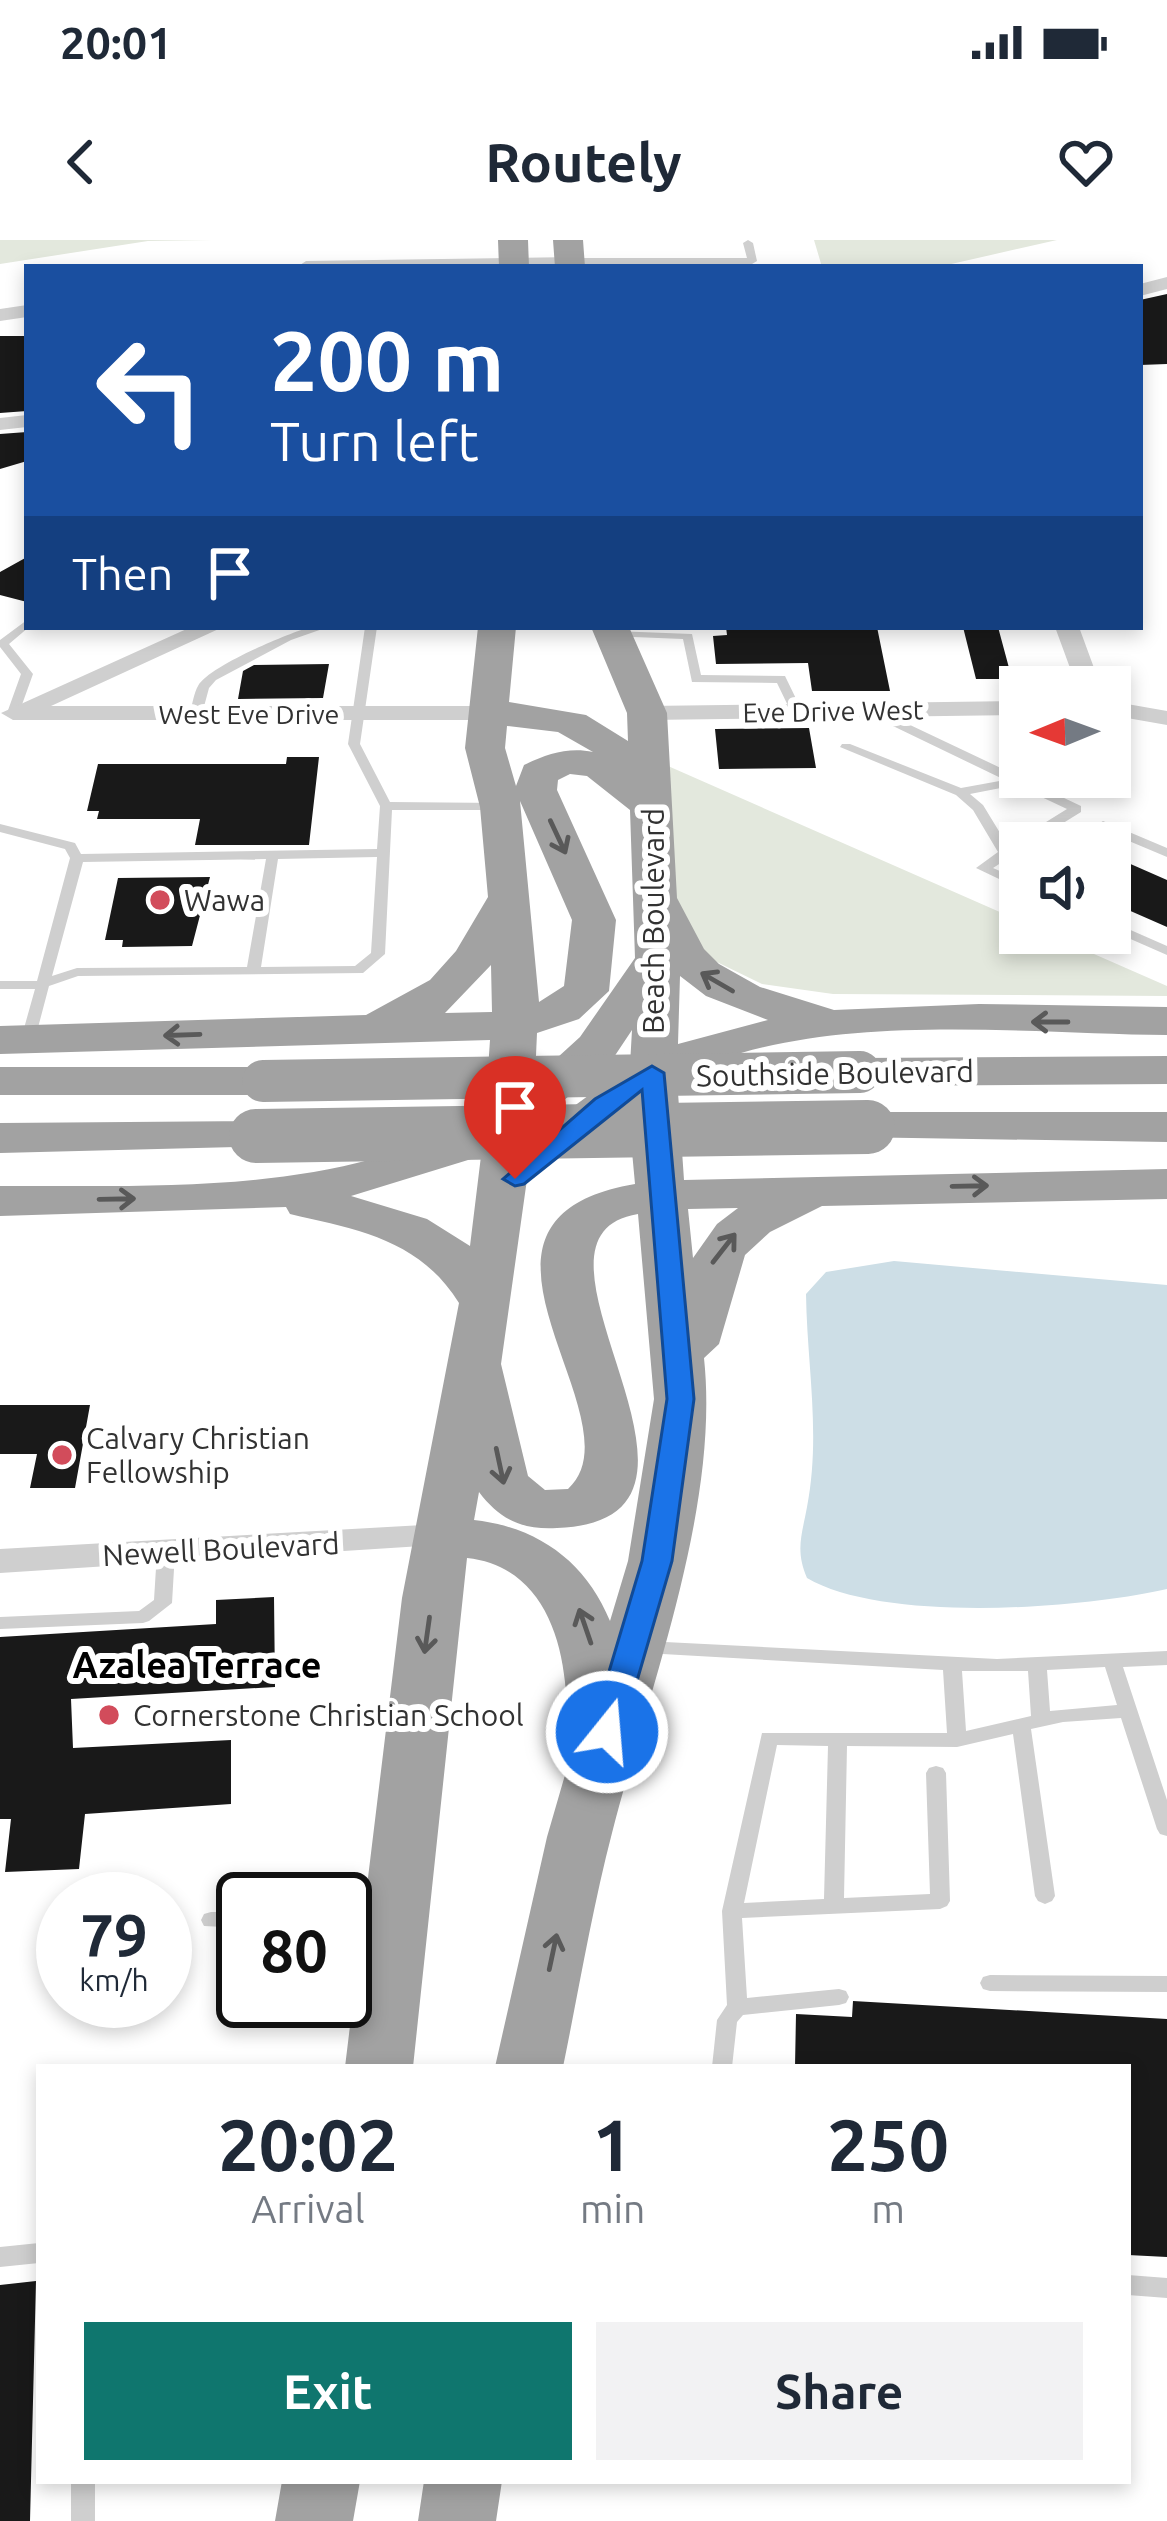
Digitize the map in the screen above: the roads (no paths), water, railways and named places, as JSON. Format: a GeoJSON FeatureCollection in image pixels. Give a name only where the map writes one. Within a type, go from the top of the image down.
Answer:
{"type":"FeatureCollection","features":[{"type":"Feature","properties":{"kind":"highway"},"geometry":{"type":"LineString","coordinates":[[372,1907],[503,1196],[514,1025],[510,897],[501,807],[484,748],[497,630]]}},
{"type":"Feature","properties":{"kind":"highway","name":"Beach Boulevard"},"geometry":{"type":"LineString","coordinates":[[530,2064],[593,1783],[657,1561],[681,1399],[652,1073],[658,956],[647,713],[611,631]]}},
{"type":"Feature","properties":{"kind":"highway"},"geometry":{"type":"LineString","coordinates":[[485,713],[544,715],[585,725],[613,744],[653,801]]}},
{"type":"Feature","properties":{"kind":"highway"},"geometry":{"type":"LineString","coordinates":[[14,1040],[514,1025],[563,1009],[586,991],[594,920],[536,790],[539,774],[551,766],[593,764],[616,771],[653,801]]}},
{"type":"Feature","properties":{"kind":"highway"},"geometry":{"type":"LineString","coordinates":[[656,871],[672,942],[708,980],[826,1023]]}},
{"type":"Feature","properties":{"kind":"highway"},"geometry":{"type":"LineString","coordinates":[[299,1032],[388,1021],[439,999],[464,978],[510,897]]}},
{"type":"Feature","properties":{"kind":"highway"},"geometry":{"type":"LineString","coordinates":[[276,1198],[416,1167],[509,1119],[561,1083],[609,1034],[658,956]]}},
{"type":"Feature","properties":{"kind":"highway"},"geometry":{"type":"LineString","coordinates":[[503,1196],[559,1140],[652,1073],[724,1042],[826,1023],[1167,1021]]}},
{"type":"Feature","properties":{"kind":"highway"},"geometry":{"type":"LineString","coordinates":[[826,1023],[752,1064],[737,1080],[733,1118],[742,1136],[782,1166],[801,1177],[853,1188]]}},
{"type":"Feature","properties":{"kind":"highway"},"geometry":{"type":"LineString","coordinates":[[276,1198],[366,1144],[380,1128],[386,1108],[385,1088],[373,1071],[353,1055],[299,1032]]}},
{"type":"Feature","properties":{"kind":"highway","name":"Southside Boulevard"},"geometry":{"type":"LineString","coordinates":[[0,1082],[1167,1070]]}},
{"type":"Feature","properties":{"kind":"highway","name":"Southside Boulevard"},"geometry":{"type":"LineString","coordinates":[[0,1138],[1167,1127]]}},
{"type":"Feature","properties":{"kind":"highway"},"geometry":{"type":"LineString","coordinates":[[0,1201],[276,1198],[353,1211],[418,1233],[469,1271],[502,1484],[532,1510],[583,1508],[605,1485],[611,1437],[567,1289],[571,1241],[598,1210],[662,1195],[1160,1183]]}},
{"type":"Feature","properties":{"kind":"highway"},"geometry":{"type":"LineString","coordinates":[[681,1399],[708,1270],[718,1252],[762,1214],[853,1188]]}},
{"type":"Feature","properties":{"kind":"highway"},"geometry":{"type":"LineString","coordinates":[[441,1537],[483,1540],[520,1554],[552,1575],[576,1601],[595,1667],[593,1783]]}},
{"type":"Feature","properties":{"kind":"highway"},"geometry":{"type":"LineString","coordinates":[[372,1951],[379,2064]]}},
{"type":"Feature","properties":{"kind":"highway"},"geometry":{"type":"LineString","coordinates":[[314,2521],[320,2484]]}},
{"type":"Feature","properties":{"kind":"highway"},"geometry":{"type":"LineString","coordinates":[[457,2521],[463,2484]]}},
{"type":"Feature","properties":{"kind":"street"},"geometry":{"type":"LineString","coordinates":[[363,264],[569,256]]}},
{"type":"Feature","properties":{"kind":"street"},"geometry":{"type":"LineString","coordinates":[[7,716],[204,630]]}},
{"type":"Feature","properties":{"kind":"street"},"geometry":{"type":"LineString","coordinates":[[1068,630],[1081,666]]}},
{"type":"Feature","properties":{"kind":"street","name":"Eve Drive West"},"geometry":{"type":"LineString","coordinates":[[647,713],[999,708]]}},
{"type":"Feature","properties":{"kind":"street"},"geometry":{"type":"LineString","coordinates":[[1131,712],[1167,718]]}},
{"type":"Feature","properties":{"kind":"street","name":"West Eve Drive"},"geometry":{"type":"LineString","coordinates":[[7,716],[485,713]]}},
{"type":"Feature","properties":{"kind":"street","name":"Newell Boulevard"},"geometry":{"type":"LineString","coordinates":[[0,1561],[441,1537]]}},
{"type":"Feature","properties":{"kind":"lane"},"geometry":{"type":"LineString","coordinates":[[640,240],[643,261]]}},
{"type":"Feature","properties":{"kind":"lane"},"geometry":{"type":"LineString","coordinates":[[569,256],[752,261],[748,243]]}},
{"type":"Feature","properties":{"kind":"lane"},"geometry":{"type":"LineString","coordinates":[[7,716],[26,674],[3,643],[24,626]]}},
{"type":"Feature","properties":{"kind":"lane"},"geometry":{"type":"LineString","coordinates":[[196,714],[203,687],[212,677],[312,630]]}},
{"type":"Feature","properties":{"kind":"lane"},"geometry":{"type":"LineString","coordinates":[[0,985],[39,985],[76,973],[358,970],[378,954],[386,806],[354,744],[370,630]]}},
{"type":"Feature","properties":{"kind":"lane"},"geometry":{"type":"LineString","coordinates":[[611,631],[688,636],[696,679],[781,679],[796,711]]}},
{"type":"Feature","properties":{"kind":"lane"},"geometry":{"type":"LineString","coordinates":[[870,710],[999,772]]}},
{"type":"Feature","properties":{"kind":"lane"},"geometry":{"type":"LineString","coordinates":[[846,748],[960,792],[978,808],[999,842]]}},
{"type":"Feature","properties":{"kind":"lane"},"geometry":{"type":"LineString","coordinates":[[960,792],[999,784]]}},
{"type":"Feature","properties":{"kind":"lane"},"geometry":{"type":"LineString","coordinates":[[1053,798],[1076,809],[1056,822]]}},
{"type":"Feature","properties":{"kind":"lane"},"geometry":{"type":"LineString","coordinates":[[386,806],[501,807]]}},
{"type":"Feature","properties":{"kind":"lane"},"geometry":{"type":"LineString","coordinates":[[0,828],[70,846],[77,858],[39,985],[14,1040]]}},
{"type":"Feature","properties":{"kind":"lane"},"geometry":{"type":"LineString","coordinates":[[1131,837],[1167,853]]}},
{"type":"Feature","properties":{"kind":"lane"},"geometry":{"type":"LineString","coordinates":[[77,858],[272,859],[384,853]]}},
{"type":"Feature","properties":{"kind":"lane"},"geometry":{"type":"LineString","coordinates":[[999,858],[983,868],[999,875]]}},
{"type":"Feature","properties":{"kind":"lane"},"geometry":{"type":"LineString","coordinates":[[253,970],[272,859]]}},
{"type":"Feature","properties":{"kind":"lane"},"geometry":{"type":"LineString","coordinates":[[1131,935],[1167,951]]}},
{"type":"Feature","properties":{"kind":"lane"},"geometry":{"type":"LineString","coordinates":[[0,1623],[143,1617],[163,1603],[166,1552]]}},
{"type":"Feature","properties":{"kind":"lane"},"geometry":{"type":"LineString","coordinates":[[633,1646],[952,1665],[1167,1658]]}},
{"type":"Feature","properties":{"kind":"lane"},"geometry":{"type":"LineString","coordinates":[[1112,1661],[1167,1829]]}},
{"type":"Feature","properties":{"kind":"lane"},"geometry":{"type":"LineString","coordinates":[[952,1665],[957,1740]]}},
{"type":"Feature","properties":{"kind":"lane"},"geometry":{"type":"LineString","coordinates":[[1037,1665],[1031,1722],[1045,1896]]}},
{"type":"Feature","properties":{"kind":"lane"},"geometry":{"type":"LineString","coordinates":[[722,2064],[727,2020],[737,2007],[732,1911],[769,1738],[957,1740],[1031,1722],[1127,1712]]}},
{"type":"Feature","properties":{"kind":"lane"},"geometry":{"type":"LineString","coordinates":[[834,1906],[838,1739]]}},
{"type":"Feature","properties":{"kind":"lane"},"geometry":{"type":"LineString","coordinates":[[732,1911],[940,1900],[936,1773]]}},
{"type":"Feature","properties":{"kind":"lane"},"geometry":{"type":"LineString","coordinates":[[990,1983],[1167,1984]]}},
{"type":"Feature","properties":{"kind":"lane"},"geometry":{"type":"LineString","coordinates":[[737,2007],[839,1997]]}},
{"type":"Feature","properties":{"kind":"lane"},"geometry":{"type":"LineString","coordinates":[[0,2257],[36,2253]]}},
{"type":"Feature","properties":{"kind":"lane"},"geometry":{"type":"LineString","coordinates":[[1131,2285],[1167,2288]]}},
{"type":"Feature","properties":{"kind":"lane"},"geometry":{"type":"LineString","coordinates":[[83,2484],[83,2521]]}},
{"type":"Feature","properties":{"kind":"place","name":"Wawa"},"geometry":{"type":"Point","coordinates":[160,900]}},
{"type":"Feature","properties":{"kind":"place","name":"Calvary Christian Fellowship"},"geometry":{"type":"Point","coordinates":[62,1455]}},
{"type":"Feature","properties":{"kind":"place","name":"Cornerstone Christian School"},"geometry":{"type":"Point","coordinates":[109,1715]}},
{"type":"Feature","properties":{"kind":"district","name":"Azalea Terrace"},"geometry":{"type":"Point","coordinates":[197,1664]}}]}
